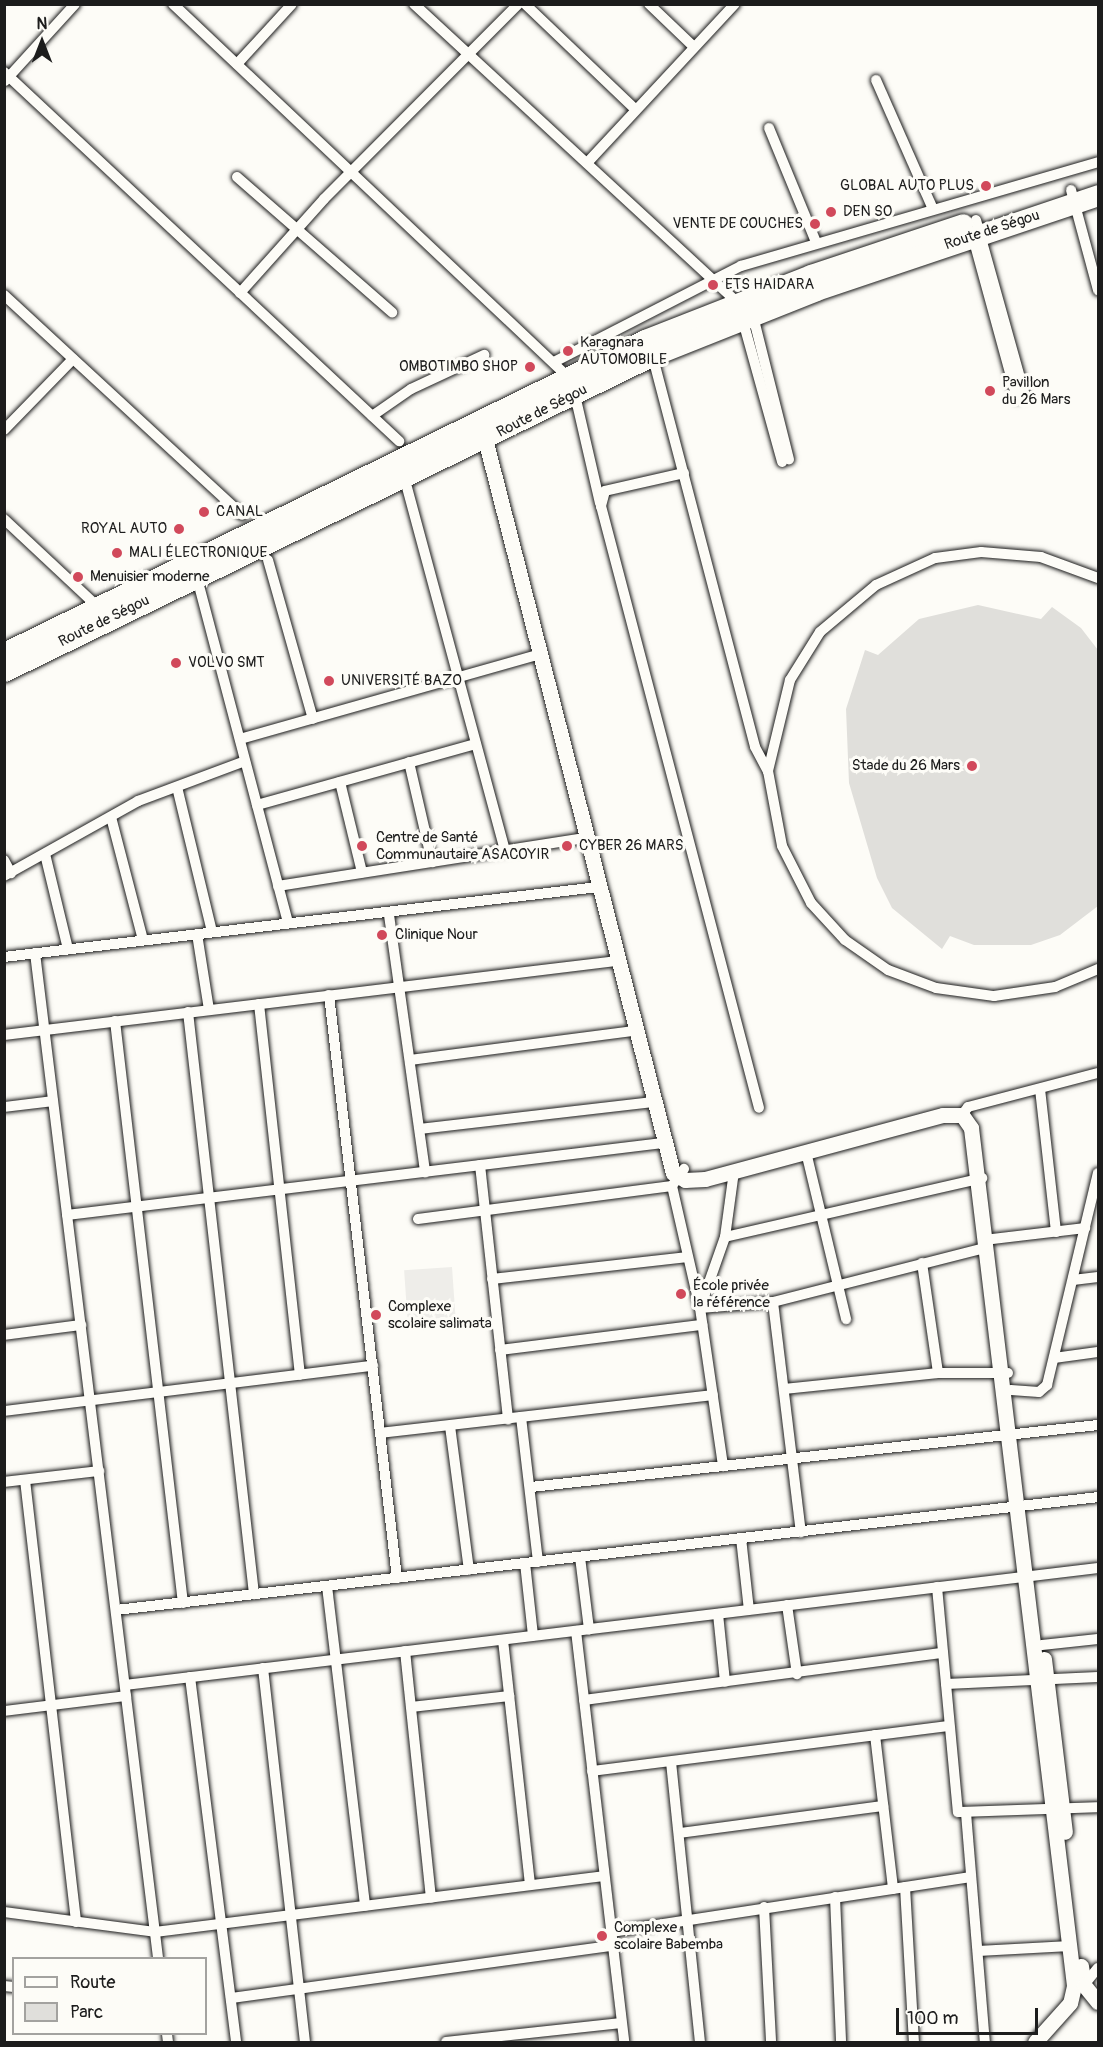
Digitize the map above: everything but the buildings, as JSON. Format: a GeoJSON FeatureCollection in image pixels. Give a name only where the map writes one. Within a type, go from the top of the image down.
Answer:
{"type":"FeatureCollection","features":[{"type":"Feature","properties":{"kind":"highway","name":"Route de Ségou"},"geometry":{"type":"LineString","coordinates":[[4,671],[405,480],[488,428],[561,368],[649,347],[746,309],[974,228],[1073,196],[1098,182]]}},
{"type":"Feature","properties":{"kind":"highway","name":"Route de Ségou"},"geometry":{"type":"LineString","coordinates":[[1073,196],[1098,195]]}},
{"type":"Feature","properties":{"kind":"highway","name":"Route de Ségou"},"geometry":{"type":"LineString","coordinates":[[4,653],[98,607],[488,428],[575,395],[649,347]]}},
{"type":"Feature","properties":{"kind":"street"},"geometry":{"type":"LineString","coordinates":[[75,4],[6,77],[399,441]]}},
{"type":"Feature","properties":{"kind":"street"},"geometry":{"type":"LineString","coordinates":[[173,4],[561,368],[713,279],[816,242],[1098,162]]}},
{"type":"Feature","properties":{"kind":"street"},"geometry":{"type":"LineString","coordinates":[[237,64],[292,4]]}},
{"type":"Feature","properties":{"kind":"street"},"geometry":{"type":"LineString","coordinates":[[414,4],[746,309],[786,460]]}},
{"type":"Feature","properties":{"kind":"street"},"geometry":{"type":"LineString","coordinates":[[240,293],[298,229],[518,4]]}},
{"type":"Feature","properties":{"kind":"street"},"geometry":{"type":"LineString","coordinates":[[525,4],[636,110]]}},
{"type":"Feature","properties":{"kind":"street"},"geometry":{"type":"LineString","coordinates":[[649,4],[694,47]]}},
{"type":"Feature","properties":{"kind":"street"},"geometry":{"type":"LineString","coordinates":[[587,163],[735,4]]}},
{"type":"Feature","properties":{"kind":"street"},"geometry":{"type":"LineString","coordinates":[[876,80],[933,209]]}},
{"type":"Feature","properties":{"kind":"street"},"geometry":{"type":"LineString","coordinates":[[769,128],[816,242]]}},
{"type":"Feature","properties":{"kind":"street"},"geometry":{"type":"LineString","coordinates":[[237,177],[392,312]]}},
{"type":"Feature","properties":{"kind":"street"},"geometry":{"type":"LineString","coordinates":[[1073,196],[1098,290]]}},
{"type":"Feature","properties":{"kind":"street"},"geometry":{"type":"LineString","coordinates":[[974,228],[1021,397]]}},
{"type":"Feature","properties":{"kind":"street"},"geometry":{"type":"LineString","coordinates":[[7,303],[73,359],[242,515]]}},
{"type":"Feature","properties":{"kind":"street"},"geometry":{"type":"LineString","coordinates":[[649,347],[755,747],[768,771],[782,846],[811,903],[845,940],[888,970],[936,988],[994,996],[1055,987],[1098,969]]}},
{"type":"Feature","properties":{"kind":"street"},"geometry":{"type":"LineString","coordinates":[[372,416],[411,389],[484,355]]}},
{"type":"Feature","properties":{"kind":"street"},"geometry":{"type":"LineString","coordinates":[[4,430],[73,359]]}},
{"type":"Feature","properties":{"kind":"street"},"geometry":{"type":"LineString","coordinates":[[575,395],[601,506],[759,1108]]}},
{"type":"Feature","properties":{"kind":"street"},"geometry":{"type":"LineString","coordinates":[[488,428],[540,654],[616,960],[663,1143],[678,1178]]}},
{"type":"Feature","properties":{"kind":"street"},"geometry":{"type":"LineString","coordinates":[[488,428],[678,1178],[688,1257],[700,1308],[723,1466]]}},
{"type":"Feature","properties":{"kind":"street"},"geometry":{"type":"LineString","coordinates":[[601,506],[605,491],[684,473]]}},
{"type":"Feature","properties":{"kind":"street"},"geometry":{"type":"LineString","coordinates":[[405,480],[505,850]]}},
{"type":"Feature","properties":{"kind":"street"},"geometry":{"type":"LineString","coordinates":[[4,519],[98,607]]}},
{"type":"Feature","properties":{"kind":"street"},"geometry":{"type":"LineString","coordinates":[[768,771],[790,680],[820,632],[876,585],[935,558],[981,552],[1041,557],[1098,578]]}},
{"type":"Feature","properties":{"kind":"street"},"geometry":{"type":"LineString","coordinates":[[268,560],[313,719]]}},
{"type":"Feature","properties":{"kind":"street"},"geometry":{"type":"LineString","coordinates":[[197,578],[288,923]]}},
{"type":"Feature","properties":{"kind":"street"},"geometry":{"type":"LineString","coordinates":[[240,739],[540,654]]}},
{"type":"Feature","properties":{"kind":"street"},"geometry":{"type":"LineString","coordinates":[[257,805],[476,744]]}},
{"type":"Feature","properties":{"kind":"street"},"geometry":{"type":"LineString","coordinates":[[4,860],[8,875],[111,816],[245,761]]}},
{"type":"Feature","properties":{"kind":"street"},"geometry":{"type":"LineString","coordinates":[[409,762],[432,861]]}},
{"type":"Feature","properties":{"kind":"street"},"geometry":{"type":"LineString","coordinates":[[340,782],[362,872]]}},
{"type":"Feature","properties":{"kind":"street"},"geometry":{"type":"LineString","coordinates":[[177,787],[212,932]]}},
{"type":"Feature","properties":{"kind":"street"},"geometry":{"type":"LineString","coordinates":[[111,816],[143,940]]}},
{"type":"Feature","properties":{"kind":"street"},"geometry":{"type":"LineString","coordinates":[[278,886],[586,838]]}},
{"type":"Feature","properties":{"kind":"street"},"geometry":{"type":"LineString","coordinates":[[45,854],[68,949]]}},
{"type":"Feature","properties":{"kind":"street"},"geometry":{"type":"LineString","coordinates":[[4,957],[288,923],[389,915],[598,887]]}},
{"type":"Feature","properties":{"kind":"street"},"geometry":{"type":"LineString","coordinates":[[389,915],[424,1172]]}},
{"type":"Feature","properties":{"kind":"street"},"geometry":{"type":"LineString","coordinates":[[197,934],[209,1010]]}},
{"type":"Feature","properties":{"kind":"street"},"geometry":{"type":"LineString","coordinates":[[35,953],[158,1957]]}},
{"type":"Feature","properties":{"kind":"street"},"geometry":{"type":"LineString","coordinates":[[4,1035],[616,960]]}},
{"type":"Feature","properties":{"kind":"street"},"geometry":{"type":"LineString","coordinates":[[330,995],[397,1578]]}},
{"type":"Feature","properties":{"kind":"street"},"geometry":{"type":"LineString","coordinates":[[259,1004],[300,1375]]}},
{"type":"Feature","properties":{"kind":"street"},"geometry":{"type":"LineString","coordinates":[[188,1012],[254,1594]]}},
{"type":"Feature","properties":{"kind":"street"},"geometry":{"type":"LineString","coordinates":[[115,1021],[183,1603]]}},
{"type":"Feature","properties":{"kind":"street"},"geometry":{"type":"LineString","coordinates":[[410,1060],[634,1031]]}},
{"type":"Feature","properties":{"kind":"street"},"geometry":{"type":"LineString","coordinates":[[678,1178],[692,1181],[734,1171],[965,1111],[1098,1073]]}},
{"type":"Feature","properties":{"kind":"street"},"geometry":{"type":"LineString","coordinates":[[1040,1089],[1056,1232]]}},
{"type":"Feature","properties":{"kind":"street"},"geometry":{"type":"LineString","coordinates":[[4,1107],[53,1101]]}},
{"type":"Feature","properties":{"kind":"street"},"geometry":{"type":"LineString","coordinates":[[420,1130],[652,1102]]}},
{"type":"Feature","properties":{"kind":"street"},"geometry":{"type":"LineString","coordinates":[[418,1219],[678,1178],[942,1106],[965,1111]]}},
{"type":"Feature","properties":{"kind":"street"},"geometry":{"type":"LineString","coordinates":[[965,1111],[971,1128],[980,1179],[1057,1809],[1084,1985],[1098,2002]]}},
{"type":"Feature","properties":{"kind":"street"},"geometry":{"type":"LineString","coordinates":[[67,1215],[663,1143]]}},
{"type":"Feature","properties":{"kind":"street"},"geometry":{"type":"LineString","coordinates":[[806,1152],[846,1319]]}},
{"type":"Feature","properties":{"kind":"street"},"geometry":{"type":"LineString","coordinates":[[480,1166],[508,1419]]}},
{"type":"Feature","properties":{"kind":"street"},"geometry":{"type":"LineString","coordinates":[[700,1308],[725,1237],[734,1171]]}},
{"type":"Feature","properties":{"kind":"street"},"geometry":{"type":"LineString","coordinates":[[1011,1390],[1044,1391],[1085,1228],[1094,1208],[1098,1173]]}},
{"type":"Feature","properties":{"kind":"street"},"geometry":{"type":"LineString","coordinates":[[725,1237],[980,1179]]}},
{"type":"Feature","properties":{"kind":"street"},"geometry":{"type":"LineString","coordinates":[[700,1308],[773,1302],[922,1263],[987,1242],[1085,1228]]}},
{"type":"Feature","properties":{"kind":"street"},"geometry":{"type":"LineString","coordinates":[[492,1279],[688,1257]]}},
{"type":"Feature","properties":{"kind":"street"},"geometry":{"type":"LineString","coordinates":[[922,1263],[938,1373]]}},
{"type":"Feature","properties":{"kind":"street"},"geometry":{"type":"LineString","coordinates":[[1073,1280],[1098,1277]]}},
{"type":"Feature","properties":{"kind":"street"},"geometry":{"type":"LineString","coordinates":[[773,1302],[801,1532]]}},
{"type":"Feature","properties":{"kind":"street"},"geometry":{"type":"LineString","coordinates":[[4,1335],[81,1325]]}},
{"type":"Feature","properties":{"kind":"street"},"geometry":{"type":"LineString","coordinates":[[500,1350],[702,1325]]}},
{"type":"Feature","properties":{"kind":"street"},"geometry":{"type":"LineString","coordinates":[[1054,1358],[1098,1352]]}},
{"type":"Feature","properties":{"kind":"street"},"geometry":{"type":"LineString","coordinates":[[4,1411],[373,1366]]}},
{"type":"Feature","properties":{"kind":"street"},"geometry":{"type":"LineString","coordinates":[[784,1389],[938,1373],[1004,1373]]}},
{"type":"Feature","properties":{"kind":"street"},"geometry":{"type":"LineString","coordinates":[[1004,1373],[1011,1390],[1012,1434]]}},
{"type":"Feature","properties":{"kind":"street"},"geometry":{"type":"LineString","coordinates":[[380,1433],[713,1395]]}},
{"type":"Feature","properties":{"kind":"street"},"geometry":{"type":"LineString","coordinates":[[521,1417],[538,1562]]}},
{"type":"Feature","properties":{"kind":"street"},"geometry":{"type":"LineString","coordinates":[[531,1487],[1098,1425]]}},
{"type":"Feature","properties":{"kind":"street"},"geometry":{"type":"LineString","coordinates":[[450,1426],[469,1570]]}},
{"type":"Feature","properties":{"kind":"street"},"geometry":{"type":"LineString","coordinates":[[4,1482],[99,1471]]}},
{"type":"Feature","properties":{"kind":"street"},"geometry":{"type":"LineString","coordinates":[[26,1480],[76,1922]]}},
{"type":"Feature","properties":{"kind":"street"},"geometry":{"type":"LineString","coordinates":[[116,1611],[1098,1497]]}},
{"type":"Feature","properties":{"kind":"street"},"geometry":{"type":"LineString","coordinates":[[741,1538],[750,1610]]}},
{"type":"Feature","properties":{"kind":"street"},"geometry":{"type":"LineString","coordinates":[[580,1557],[589,1629]]}},
{"type":"Feature","properties":{"kind":"street"},"geometry":{"type":"LineString","coordinates":[[525,1563],[533,1636]]}},
{"type":"Feature","properties":{"kind":"street"},"geometry":{"type":"LineString","coordinates":[[4,1711],[51,1705],[190,1677],[1098,1568]]}},
{"type":"Feature","properties":{"kind":"street"},"geometry":{"type":"LineString","coordinates":[[1028,1576],[1042,1645],[1041,1681]]}},
{"type":"Feature","properties":{"kind":"street"},"geometry":{"type":"LineString","coordinates":[[327,1586],[364,1906]]}},
{"type":"Feature","properties":{"kind":"street"},"geometry":{"type":"LineString","coordinates":[[937,1587],[957,1809],[966,1813],[1098,1807]]}},
{"type":"Feature","properties":{"kind":"street"},"geometry":{"type":"LineString","coordinates":[[787,1605],[797,1674]]}},
{"type":"Feature","properties":{"kind":"street"},"geometry":{"type":"LineString","coordinates":[[718,1614],[724,1682]]}},
{"type":"Feature","properties":{"kind":"street"},"geometry":{"type":"LineString","coordinates":[[576,1631],[624,2043]]}},
{"type":"Feature","properties":{"kind":"street"},"geometry":{"type":"LineString","coordinates":[[1042,1645],[1098,1639]]}},
{"type":"Feature","properties":{"kind":"street"},"geometry":{"type":"LineString","coordinates":[[503,1640],[530,1885]]}},
{"type":"Feature","properties":{"kind":"street"},"geometry":{"type":"LineString","coordinates":[[405,1651],[431,1898]]}},
{"type":"Feature","properties":{"kind":"street"},"geometry":{"type":"LineString","coordinates":[[584,1700],[797,1674],[943,1653]]}},
{"type":"Feature","properties":{"kind":"street"},"geometry":{"type":"LineString","coordinates":[[263,1668],[305,2043]]}},
{"type":"Feature","properties":{"kind":"street"},"geometry":{"type":"LineString","coordinates":[[190,1677],[223,1924],[236,2043]]}},
{"type":"Feature","properties":{"kind":"street"},"geometry":{"type":"LineString","coordinates":[[946,1684],[1098,1677]]}},
{"type":"Feature","properties":{"kind":"street"},"geometry":{"type":"LineString","coordinates":[[411,1707],[509,1696]]}},
{"type":"Feature","properties":{"kind":"street"},"geometry":{"type":"LineString","coordinates":[[592,1771],[949,1726]]}},
{"type":"Feature","properties":{"kind":"street"},"geometry":{"type":"LineString","coordinates":[[875,1735],[893,1889]]}},
{"type":"Feature","properties":{"kind":"street"},"geometry":{"type":"LineString","coordinates":[[671,1762],[691,1920],[700,2043]]}},
{"type":"Feature","properties":{"kind":"street"},"geometry":{"type":"LineString","coordinates":[[680,1833],[883,1806]]}},
{"type":"Feature","properties":{"kind":"street"},"geometry":{"type":"LineString","coordinates":[[1035,2043],[1073,1995],[1057,1809]]}},
{"type":"Feature","properties":{"kind":"street"},"geometry":{"type":"LineString","coordinates":[[966,1813],[985,2043]]}},
{"type":"Feature","properties":{"kind":"street"},"geometry":{"type":"LineString","coordinates":[[5,1911],[155,1932],[604,1876]]}},
{"type":"Feature","properties":{"kind":"street"},"geometry":{"type":"LineString","coordinates":[[611,1932],[971,1876]]}},
{"type":"Feature","properties":{"kind":"street"},"geometry":{"type":"LineString","coordinates":[[905,1887],[914,2043]]}},
{"type":"Feature","properties":{"kind":"street"},"geometry":{"type":"LineString","coordinates":[[835,1897],[841,2043]]}},
{"type":"Feature","properties":{"kind":"street"},"geometry":{"type":"LineString","coordinates":[[764,1907],[771,2043]]}},
{"type":"Feature","properties":{"kind":"street"},"geometry":{"type":"LineString","coordinates":[[231,1998],[612,1946]]}},
{"type":"Feature","properties":{"kind":"street"},"geometry":{"type":"LineString","coordinates":[[978,1951],[1070,1946]]}},
{"type":"Feature","properties":{"kind":"street"},"geometry":{"type":"LineString","coordinates":[[1084,1985],[1098,1968]]}},
{"type":"Feature","properties":{"kind":"street"},"geometry":{"type":"LineString","coordinates":[[446,2043],[539,2037],[621,2023]]}},
{"type":"Feature","properties":{"kind":"shaded area"},"geometry":{"type":"Polygon","coordinates":[[[452,1267],[456,1324],[408,1327],[404,1270],[452,1267]]]}},
{"type":"Feature","properties":{"kind":"green space","name":"Stade du 26 Mars"},"geometry":{"type":"Polygon","coordinates":[[[978,605],[1041,619],[1052,607],[1081,628],[1098,650],[1098,906],[1060,935],[1031,945],[974,945],[950,936],[942,949],[892,908],[877,878],[849,783],[846,709],[865,650],[878,655],[919,619],[978,605]]]}},
{"type":"Feature","properties":{"kind":"place","name":"GLOBAL AUTO PLUS"},"geometry":{"type":"Point","coordinates":[986,186]}},
{"type":"Feature","properties":{"kind":"place","name":"DEN SO"},"geometry":{"type":"Point","coordinates":[831,212]}},
{"type":"Feature","properties":{"kind":"place","name":"VENTE DE COUCHES"},"geometry":{"type":"Point","coordinates":[815,224]}},
{"type":"Feature","properties":{"kind":"place","name":"ETS HAIDARA"},"geometry":{"type":"Point","coordinates":[713,285]}},
{"type":"Feature","properties":{"kind":"place","name":"Karagnara AUTOMOBILE"},"geometry":{"type":"Point","coordinates":[568,351]}},
{"type":"Feature","properties":{"kind":"place","name":"OMBOTIMBO SHOP"},"geometry":{"type":"Point","coordinates":[530,367]}},
{"type":"Feature","properties":{"kind":"place","name":"Pavillon du 26 Mars"},"geometry":{"type":"Point","coordinates":[990,391]}},
{"type":"Feature","properties":{"kind":"place","name":"CANAL"},"geometry":{"type":"Point","coordinates":[204,512]}},
{"type":"Feature","properties":{"kind":"place","name":"ROYAL AUTO"},"geometry":{"type":"Point","coordinates":[179,529]}},
{"type":"Feature","properties":{"kind":"place","name":"MALI ÉLECTRONIQUE"},"geometry":{"type":"Point","coordinates":[117,553]}},
{"type":"Feature","properties":{"kind":"place","name":"Menuisier moderne"},"geometry":{"type":"Point","coordinates":[78,577]}},
{"type":"Feature","properties":{"kind":"place","name":"VOLVO SMT"},"geometry":{"type":"Point","coordinates":[176,663]}},
{"type":"Feature","properties":{"kind":"place","name":"UNIVERSITÉ BAZO"},"geometry":{"type":"Point","coordinates":[329,681]}},
{"type":"Feature","properties":{"kind":"place","name":"Stade du 26 Mars"},"geometry":{"type":"Point","coordinates":[972,766]}},
{"type":"Feature","properties":{"kind":"place","name":"Centre de Santé Communautaire ASACOYIR"},"geometry":{"type":"Point","coordinates":[362,846]}},
{"type":"Feature","properties":{"kind":"place","name":"CYBER 26 MARS"},"geometry":{"type":"Point","coordinates":[567,846]}},
{"type":"Feature","properties":{"kind":"place","name":"Clinique Nour"},"geometry":{"type":"Point","coordinates":[382,935]}},
{"type":"Feature","properties":{"kind":"place","name":"École privée la référence"},"geometry":{"type":"Point","coordinates":[681,1294]}},
{"type":"Feature","properties":{"kind":"place","name":"Complexe scolaire salimata"},"geometry":{"type":"Point","coordinates":[376,1315]}},
{"type":"Feature","properties":{"kind":"place","name":"Complexe scolaire Babemba"},"geometry":{"type":"Point","coordinates":[602,1936]}}]}
